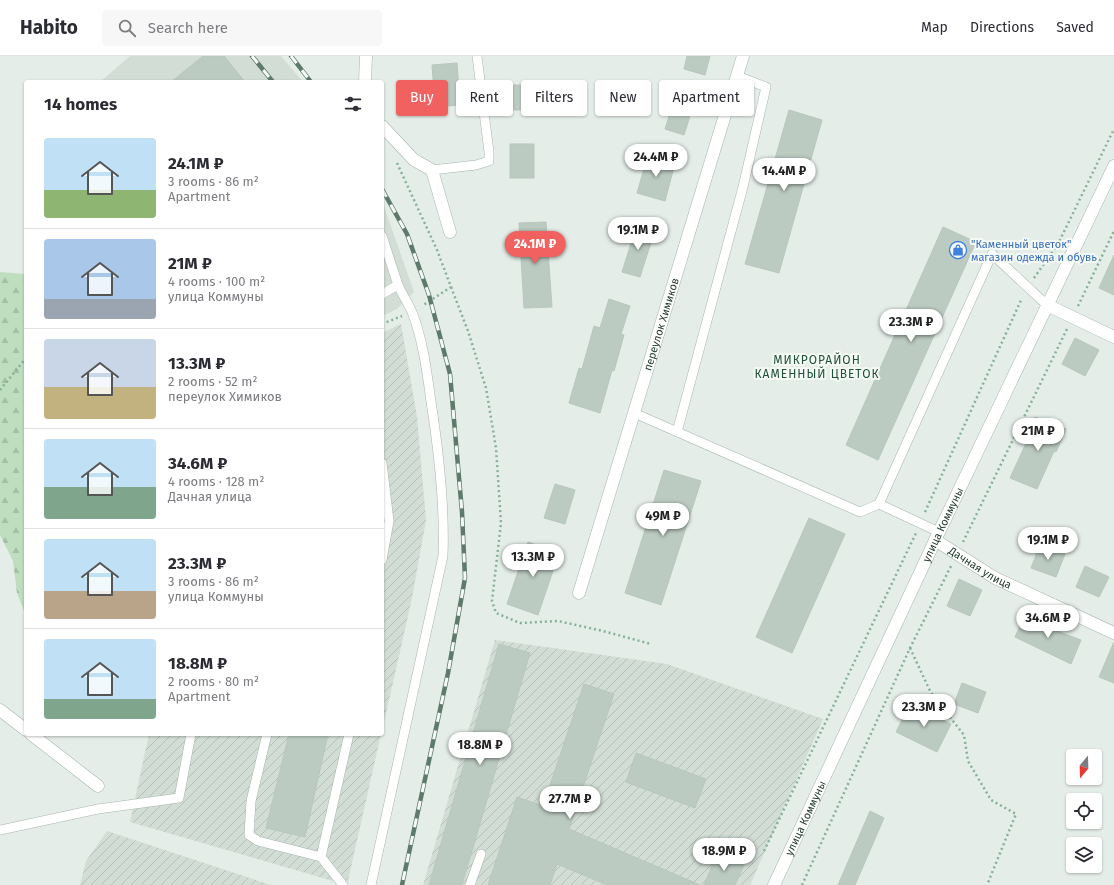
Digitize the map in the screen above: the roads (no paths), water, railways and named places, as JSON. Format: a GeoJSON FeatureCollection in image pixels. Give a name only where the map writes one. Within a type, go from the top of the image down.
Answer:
{"type":"FeatureCollection","features":[{"type":"Feature","properties":{"kind":"street"},"geometry":{"type":"LineString","coordinates":[[365,80],[366,56]]}},
{"type":"Feature","properties":{"kind":"street","name":"переулок Химиков"},"geometry":{"type":"LineString","coordinates":[[579,593],[743,56]]}},
{"type":"Feature","properties":{"kind":"street"},"geometry":{"type":"LineString","coordinates":[[384,128],[414,160],[432,170],[450,232]]}},
{"type":"Feature","properties":{"kind":"street","name":"улица Коммуны"},"geometry":{"type":"LineString","coordinates":[[774,885],[937,536],[1114,166]]}},
{"type":"Feature","properties":{"kind":"street"},"geometry":{"type":"LineString","coordinates":[[1047,305],[1114,337]]}},
{"type":"Feature","properties":{"kind":"street","name":"Дачная улица"},"geometry":{"type":"LineString","coordinates":[[937,536],[995,578],[1114,633]]}},
{"type":"Feature","properties":{"kind":"street"},"geometry":{"type":"LineString","coordinates":[[0,710],[24,728]]}},
{"type":"Feature","properties":{"kind":"street"},"geometry":{"type":"LineString","coordinates":[[34,736],[98,786]]}},
{"type":"Feature","properties":{"kind":"lane"},"geometry":{"type":"LineString","coordinates":[[432,170],[476,165],[489,161],[477,56]]}},
{"type":"Feature","properties":{"kind":"lane"},"geometry":{"type":"LineString","coordinates":[[677,432],[743,187],[766,87],[737,76]]}},
{"type":"Feature","properties":{"kind":"lane"},"geometry":{"type":"LineString","coordinates":[[371,885],[443,556],[444,522],[439,456],[421,340],[412,312],[398,285],[384,242]]}},
{"type":"Feature","properties":{"kind":"lane"},"geometry":{"type":"LineString","coordinates":[[634,413],[860,512],[879,504],[992,254],[1047,305]]}},
{"type":"Feature","properties":{"kind":"lane"},"geometry":{"type":"LineString","coordinates":[[384,293],[398,285]]}},
{"type":"Feature","properties":{"kind":"lane"},"geometry":{"type":"LineString","coordinates":[[384,480],[389,521],[384,549]]}},
{"type":"Feature","properties":{"kind":"lane"},"geometry":{"type":"LineString","coordinates":[[879,504],[920,523],[937,536]]}},
{"type":"Feature","properties":{"kind":"lane"},"geometry":{"type":"LineString","coordinates":[[0,830],[98,809],[179,798],[191,736]]}},
{"type":"Feature","properties":{"kind":"lane"},"geometry":{"type":"LineString","coordinates":[[267,736],[251,801],[249,835],[258,841],[322,857],[343,885]]}},
{"type":"Feature","properties":{"kind":"lane"},"geometry":{"type":"LineString","coordinates":[[322,857],[349,736]]}},
{"type":"Feature","properties":{"kind":"lane"},"geometry":{"type":"LineString","coordinates":[[470,885],[481,854]]}},
{"type":"Feature","properties":{"kind":"railway"},"geometry":{"type":"LineString","coordinates":[[252,56],[271,80]]}},
{"type":"Feature","properties":{"kind":"railway"},"geometry":{"type":"LineString","coordinates":[[291,56],[309,80]]}},
{"type":"Feature","properties":{"kind":"railway"},"geometry":{"type":"LineString","coordinates":[[384,193],[407,234],[429,295],[450,374],[462,512],[465,578],[448,673],[402,885]]}},
{"type":"Feature","properties":{"kind":"place","name":"\"Каменный цветок\" магазин одежда и обувь"},"geometry":{"type":"Point","coordinates":[958,250]}},
{"type":"Feature","properties":{"kind":"district","name":"МИКРОРАЙОН КАМЕННЫЙ ЦВЕТОК"},"geometry":{"type":"Point","coordinates":[817,367]}}]}
